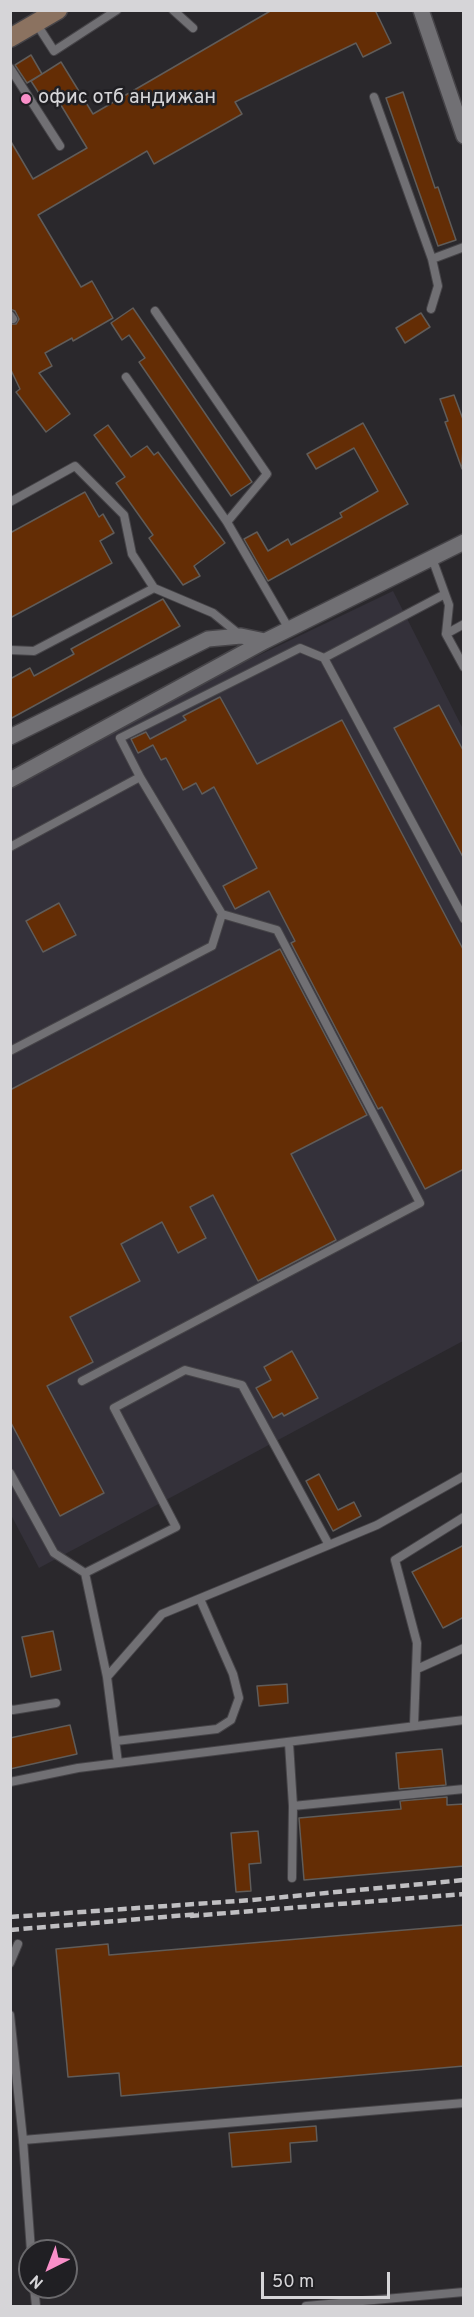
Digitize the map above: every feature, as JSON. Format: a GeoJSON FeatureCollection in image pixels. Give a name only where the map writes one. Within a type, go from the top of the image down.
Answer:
{"type":"FeatureCollection","features":[{"type":"Feature","properties":{"kind":"main road"},"geometry":{"type":"LineString","coordinates":[[10,38],[58,10]]}},
{"type":"Feature","properties":{"kind":"street"},"geometry":{"type":"LineString","coordinates":[[421,10],[464,136]]}},
{"type":"Feature","properties":{"kind":"street"},"geometry":{"type":"LineString","coordinates":[[10,780],[265,641],[464,542]]}},
{"type":"Feature","properties":{"kind":"street"},"geometry":{"type":"LineString","coordinates":[[10,737],[208,639],[241,636],[265,641]]}},
{"type":"Feature","properties":{"kind":"lane"},"geometry":{"type":"LineString","coordinates":[[36,23],[54,51],[117,10]]}},
{"type":"Feature","properties":{"kind":"lane"},"geometry":{"type":"LineString","coordinates":[[173,10],[193,28]]}},
{"type":"Feature","properties":{"kind":"lane"},"geometry":{"type":"LineString","coordinates":[[10,68],[60,146]]}},
{"type":"Feature","properties":{"kind":"lane"},"geometry":{"type":"LineString","coordinates":[[374,97],[432,259],[438,286],[431,309]]}},
{"type":"Feature","properties":{"kind":"lane"},"geometry":{"type":"LineString","coordinates":[[432,259],[464,247]]}},
{"type":"Feature","properties":{"kind":"lane"},"geometry":{"type":"LineString","coordinates":[[155,311],[267,474],[226,522]]}},
{"type":"Feature","properties":{"kind":"lane"},"geometry":{"type":"LineString","coordinates":[[126,377],[226,522],[289,629]]}},
{"type":"Feature","properties":{"kind":"lane"},"geometry":{"type":"LineString","coordinates":[[10,502],[75,466],[124,515],[132,554],[154,588],[213,614],[241,636]]}},
{"type":"Feature","properties":{"kind":"lane"},"geometry":{"type":"LineString","coordinates":[[432,558],[449,605],[446,634],[464,667]]}},
{"type":"Feature","properties":{"kind":"lane"},"geometry":{"type":"LineString","coordinates":[[10,650],[34,651],[154,588]]}},
{"type":"Feature","properties":{"kind":"lane"},"geometry":{"type":"LineString","coordinates":[[324,658],[445,594]]}},
{"type":"Feature","properties":{"kind":"lane"},"geometry":{"type":"LineString","coordinates":[[446,634],[464,624]]}},
{"type":"Feature","properties":{"kind":"lane"},"geometry":{"type":"LineString","coordinates":[[82,1381],[420,1203],[277,930],[222,914],[140,777],[120,738],[300,648],[324,658],[464,919]]}},
{"type":"Feature","properties":{"kind":"lane"},"geometry":{"type":"LineString","coordinates":[[10,847],[140,777]]}},
{"type":"Feature","properties":{"kind":"lane"},"geometry":{"type":"LineString","coordinates":[[10,1052],[212,946],[222,914]]}},
{"type":"Feature","properties":{"kind":"lane"},"geometry":{"type":"LineString","coordinates":[[86,1573],[176,1527],[114,1408],[185,1370],[242,1384],[329,1545]]}},
{"type":"Feature","properties":{"kind":"lane"},"geometry":{"type":"LineString","coordinates":[[10,1473],[54,1553],[86,1573],[107,1677],[118,1762]]}},
{"type":"Feature","properties":{"kind":"lane"},"geometry":{"type":"LineString","coordinates":[[107,1677],[162,1614],[377,1525],[464,1476]]}},
{"type":"Feature","properties":{"kind":"lane"},"geometry":{"type":"LineString","coordinates":[[414,1725],[417,1643],[395,1560],[464,1517]]}},
{"type":"Feature","properties":{"kind":"lane"},"geometry":{"type":"LineString","coordinates":[[116,1741],[217,1729],[231,1720],[239,1698],[233,1674],[200,1599]]}},
{"type":"Feature","properties":{"kind":"lane"},"geometry":{"type":"LineString","coordinates":[[417,1669],[464,1648]]}},
{"type":"Feature","properties":{"kind":"lane"},"geometry":{"type":"LineString","coordinates":[[10,1709],[56,1703]]}},
{"type":"Feature","properties":{"kind":"lane"},"geometry":{"type":"LineString","coordinates":[[10,1782],[118,1762],[464,1720]]}},
{"type":"Feature","properties":{"kind":"lane"},"geometry":{"type":"LineString","coordinates":[[289,1743],[293,1806],[292,1878]]}},
{"type":"Feature","properties":{"kind":"lane"},"geometry":{"type":"LineString","coordinates":[[293,1806],[464,1789]]}},
{"type":"Feature","properties":{"kind":"lane"},"geometry":{"type":"LineString","coordinates":[[10,1963],[18,1944]]}},
{"type":"Feature","properties":{"kind":"lane"},"geometry":{"type":"LineString","coordinates":[[10,2015],[30,2239]]}},
{"type":"Feature","properties":{"kind":"lane"},"geometry":{"type":"LineString","coordinates":[[23,2140],[464,2103]]}},
{"type":"Feature","properties":{"kind":"lane"},"geometry":{"type":"LineString","coordinates":[[306,2307],[367,2304],[464,2292]]}},
{"type":"Feature","properties":{"kind":"shaded area"},"geometry":{"type":"Polygon","coordinates":[[[393,591],[463,729],[463,1341],[39,1568],[11,1515],[11,774],[393,591]]]}},
{"type":"Feature","properties":{"kind":"building"},"geometry":{"type":"Polygon","coordinates":[[[272,10],[375,10],[391,43],[363,57],[356,43],[302,69],[235,102],[242,114],[154,164],[147,151],[38,215],[81,287],[92,281],[113,318],[73,341],[72,338],[45,353],[52,366],[39,373],[70,414],[46,432],[16,392],[20,389],[10,368],[10,324],[16,324],[19,319],[15,311],[10,309],[10,140],[33,179],[87,148],[53,92],[42,98],[31,81],[61,62],[93,114],[272,10]]]}},
{"type":"Feature","properties":{"kind":"building"},"geometry":{"type":"Polygon","coordinates":[[[31,55],[42,74],[27,83],[15,65],[31,55]]]}},
{"type":"Feature","properties":{"kind":"building"},"geometry":{"type":"Polygon","coordinates":[[[403,92],[435,188],[438,187],[456,240],[438,246],[386,98],[403,92]]]}},
{"type":"Feature","properties":{"kind":"building"},"geometry":{"type":"Polygon","coordinates":[[[133,308],[252,482],[231,496],[139,362],[145,358],[129,335],[122,340],[111,323],[133,308]]]}},
{"type":"Feature","properties":{"kind":"building"},"geometry":{"type":"Polygon","coordinates":[[[421,313],[430,327],[405,343],[396,328],[421,313]]]}},
{"type":"Feature","properties":{"kind":"building"},"geometry":{"type":"Polygon","coordinates":[[[454,395],[464,422],[462,469],[445,422],[448,421],[440,399],[454,395]]]}},
{"type":"Feature","properties":{"kind":"building"},"geometry":{"type":"Polygon","coordinates":[[[363,423],[408,504],[268,581],[244,539],[257,532],[268,551],[288,539],[291,545],[342,517],[340,513],[378,491],[354,448],[316,469],[307,454],[363,423]]]}},
{"type":"Feature","properties":{"kind":"building"},"geometry":{"type":"Polygon","coordinates":[[[108,425],[131,457],[147,446],[154,455],[158,452],[225,543],[194,566],[200,576],[183,585],[149,538],[153,535],[116,483],[125,477],[94,435],[108,425]]]}},
{"type":"Feature","properties":{"kind":"building"},"geometry":{"type":"Polygon","coordinates":[[[85,492],[99,517],[103,514],[114,533],[100,541],[112,563],[10,618],[10,533],[85,492]]]}},
{"type":"Feature","properties":{"kind":"building"},"geometry":{"type":"Polygon","coordinates":[[[163,599],[180,626],[10,719],[10,679],[30,668],[34,676],[74,654],[71,649],[163,599]]]}},
{"type":"Feature","properties":{"kind":"building"},"geometry":{"type":"Polygon","coordinates":[[[220,697],[257,764],[342,720],[464,951],[464,1169],[425,1189],[382,1107],[378,1109],[291,943],[295,941],[269,891],[235,909],[223,886],[257,868],[214,787],[202,794],[196,783],[183,790],[166,758],[161,760],[153,745],[138,753],[131,739],[146,732],[150,739],[186,720],[183,716],[220,697]]]}},
{"type":"Feature","properties":{"kind":"building"},"geometry":{"type":"Polygon","coordinates":[[[439,705],[464,752],[464,859],[394,728],[439,705]]]}},
{"type":"Feature","properties":{"kind":"building"},"geometry":{"type":"Polygon","coordinates":[[[59,903],[76,935],[43,952],[26,921],[59,903]]]}},
{"type":"Feature","properties":{"kind":"building"},"geometry":{"type":"Polygon","coordinates":[[[280,949],[367,1115],[291,1154],[336,1240],[258,1281],[213,1195],[190,1207],[206,1238],[178,1253],[162,1222],[121,1244],[140,1281],[70,1317],[93,1362],[47,1386],[104,1493],[60,1516],[10,1421],[10,1090],[280,949]]]}},
{"type":"Feature","properties":{"kind":"building"},"geometry":{"type":"Polygon","coordinates":[[[292,1351],[318,1398],[284,1416],[282,1413],[273,1418],[256,1388],[271,1380],[264,1367],[292,1351]]]}},
{"type":"Feature","properties":{"kind":"building"},"geometry":{"type":"Polygon","coordinates":[[[319,1474],[338,1510],[354,1502],[361,1516],[333,1531],[306,1481],[319,1474]]]}},
{"type":"Feature","properties":{"kind":"building"},"geometry":{"type":"Polygon","coordinates":[[[464,1545],[464,1617],[443,1628],[412,1572],[464,1545]]]}},
{"type":"Feature","properties":{"kind":"building"},"geometry":{"type":"Polygon","coordinates":[[[53,1631],[61,1670],[31,1677],[22,1637],[53,1631]]]}},
{"type":"Feature","properties":{"kind":"building"},"geometry":{"type":"Polygon","coordinates":[[[287,1684],[288,1703],[259,1706],[257,1686],[287,1684]]]}},
{"type":"Feature","properties":{"kind":"building"},"geometry":{"type":"Polygon","coordinates":[[[70,1725],[77,1754],[10,1769],[10,1738],[70,1725]]]}},
{"type":"Feature","properties":{"kind":"building"},"geometry":{"type":"Polygon","coordinates":[[[442,1749],[446,1785],[399,1789],[396,1753],[442,1749]]]}},
{"type":"Feature","properties":{"kind":"building"},"geometry":{"type":"Polygon","coordinates":[[[447,1797],[447,1805],[464,1804],[464,1866],[304,1880],[299,1818],[401,1809],[400,1801],[447,1797]]]}},
{"type":"Feature","properties":{"kind":"building"},"geometry":{"type":"Polygon","coordinates":[[[258,1831],[261,1863],[249,1864],[251,1891],[236,1892],[231,1833],[258,1831]]]}},
{"type":"Feature","properties":{"kind":"building"},"geometry":{"type":"Polygon","coordinates":[[[464,1925],[464,2066],[121,2096],[119,2073],[68,2077],[56,1949],[108,1944],[109,1955],[464,1925]]]}},
{"type":"Feature","properties":{"kind":"building"},"geometry":{"type":"Polygon","coordinates":[[[316,2126],[317,2141],[290,2143],[291,2162],[232,2167],[229,2133],[316,2126]]]}},
{"type":"Feature","properties":{"kind":"railway"},"geometry":{"type":"LineString","coordinates":[[10,1917],[252,1900],[464,1880]]}},
{"type":"Feature","properties":{"kind":"railway"},"geometry":{"type":"LineString","coordinates":[[190,1916],[464,1894]]}},
{"type":"Feature","properties":{"kind":"railway"},"geometry":{"type":"LineString","coordinates":[[10,1930],[199,1914]]}},
{"type":"Feature","properties":{"kind":"place","name":"офис отб андижан"},"geometry":{"type":"Point","coordinates":[26,99]}}]}
